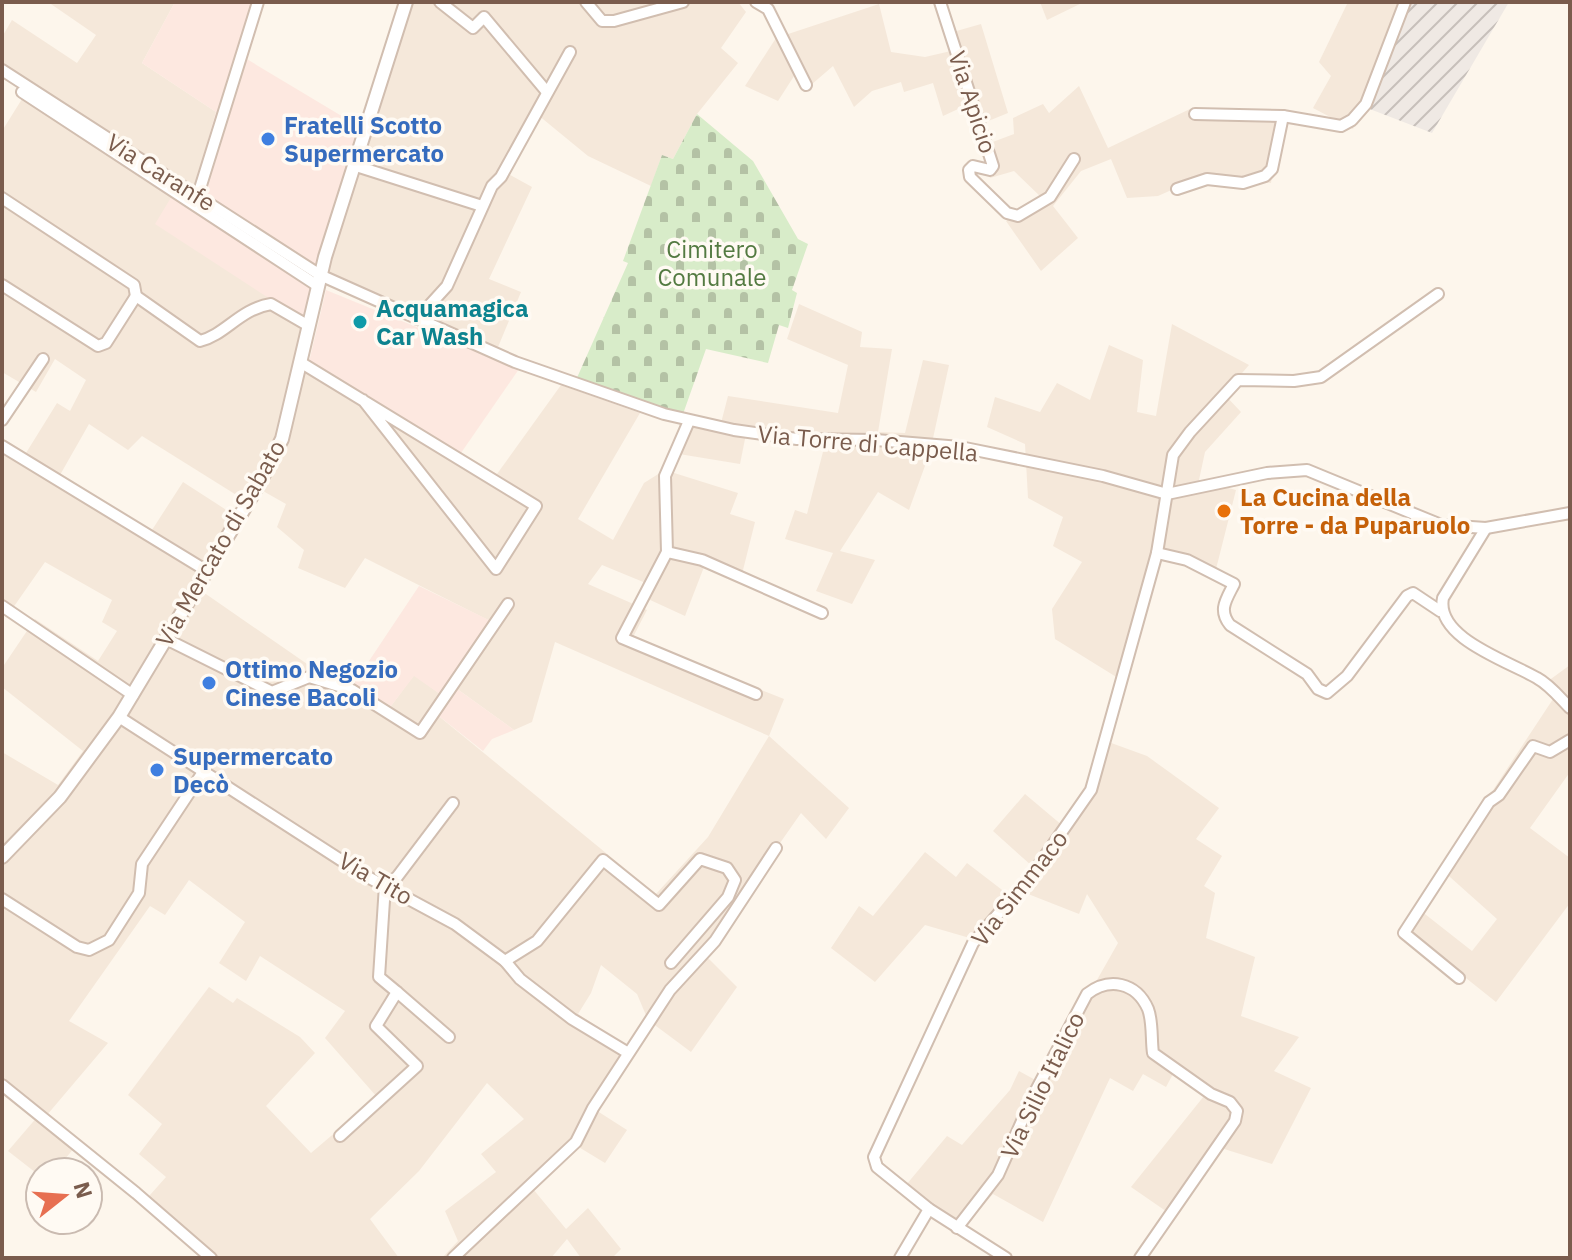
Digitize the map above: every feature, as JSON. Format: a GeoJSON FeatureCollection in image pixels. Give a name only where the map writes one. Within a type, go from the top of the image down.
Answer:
{"type":"FeatureCollection","features":[{"type":"Feature","properties":{"kind":"street"},"geometry":{"type":"LineString","coordinates":[[198,195],[258,2]]}},
{"type":"Feature","properties":{"kind":"street","name":"Via Mercato di Sabato"},"geometry":{"type":"LineString","coordinates":[[2,857],[60,797],[119,717],[282,439],[319,281],[406,2]]}},
{"type":"Feature","properties":{"kind":"street"},"geometry":{"type":"LineString","coordinates":[[440,2],[473,28],[484,17],[547,92]]}},
{"type":"Feature","properties":{"kind":"street"},"geometry":{"type":"LineString","coordinates":[[586,2],[602,21],[678,6],[683,2]]}},
{"type":"Feature","properties":{"kind":"street"},"geometry":{"type":"LineString","coordinates":[[756,2],[768,9],[806,85]]}},
{"type":"Feature","properties":{"kind":"street","name":"Via Apicio"},"geometry":{"type":"LineString","coordinates":[[940,2],[993,166],[990,170],[973,166],[969,170],[970,177],[1007,213],[1018,216],[1050,197],[1074,159]]}},
{"type":"Feature","properties":{"kind":"street"},"geometry":{"type":"LineString","coordinates":[[1195,114],[1283,116],[1341,126],[1352,120],[1366,104],[1405,2]]}},
{"type":"Feature","properties":{"kind":"street"},"geometry":{"type":"LineString","coordinates":[[417,319],[447,286],[482,206],[570,52]]}},
{"type":"Feature","properties":{"kind":"street","name":"Via Caranfe"},"geometry":{"type":"LineString","coordinates":[[2,70],[198,195],[319,281]]}},
{"type":"Feature","properties":{"kind":"street"},"geometry":{"type":"LineString","coordinates":[[2,78],[319,281]]}},
{"type":"Feature","properties":{"kind":"street"},"geometry":{"type":"LineString","coordinates":[[1177,189],[1207,179],[1243,183],[1265,176],[1272,169],[1283,116]]}},
{"type":"Feature","properties":{"kind":"street"},"geometry":{"type":"LineString","coordinates":[[353,165],[482,206]]}},
{"type":"Feature","properties":{"kind":"street"},"geometry":{"type":"LineString","coordinates":[[2,198],[134,285],[136,296],[106,343],[98,346],[2,285]]}},
{"type":"Feature","properties":{"kind":"street","name":"Via Torre di Cappella"},"geometry":{"type":"LineString","coordinates":[[319,281],[566,382],[689,421],[797,439],[876,440],[960,447],[1103,476],[1167,494],[1267,473],[1307,470],[1441,525],[1486,528],[1570,513]]}},
{"type":"Feature","properties":{"kind":"street","name":"Via Simmaco"},"geometry":{"type":"LineString","coordinates":[[1006,1258],[929,1209],[877,1167],[874,1157],[973,943],[1031,876],[1091,790],[1157,553],[1173,455],[1238,380],[1294,381],[1321,377],[1438,294]]}},
{"type":"Feature","properties":{"kind":"street"},"geometry":{"type":"LineString","coordinates":[[136,296],[200,341],[211,338],[229,321],[271,304],[309,326]]}},
{"type":"Feature","properties":{"kind":"street"},"geometry":{"type":"LineString","coordinates":[[2,420],[43,359]]}},
{"type":"Feature","properties":{"kind":"street"},"geometry":{"type":"LineString","coordinates":[[300,362],[363,400],[536,506],[496,569],[363,400]]}},
{"type":"Feature","properties":{"kind":"street"},"geometry":{"type":"LineString","coordinates":[[689,421],[665,476],[667,552],[622,638],[756,694]]}},
{"type":"Feature","properties":{"kind":"street"},"geometry":{"type":"LineString","coordinates":[[2,446],[207,571]]}},
{"type":"Feature","properties":{"kind":"street"},"geometry":{"type":"LineString","coordinates":[[1440,611],[1443,598],[1486,528]]}},
{"type":"Feature","properties":{"kind":"street"},"geometry":{"type":"LineString","coordinates":[[667,552],[702,560],[822,613]]}},
{"type":"Feature","properties":{"kind":"street"},"geometry":{"type":"LineString","coordinates":[[1157,553],[1187,560],[1234,584],[1222,608],[1223,617],[1230,625],[1307,674],[1318,689],[1327,693],[1347,676],[1407,596],[1413,593],[1440,611],[1444,621],[1455,632],[1541,680],[1570,708]]}},
{"type":"Feature","properties":{"kind":"street"},"geometry":{"type":"LineString","coordinates":[[166,639],[272,692],[309,677],[352,690],[420,733],[508,604]]}},
{"type":"Feature","properties":{"kind":"street"},"geometry":{"type":"LineString","coordinates":[[2,606],[133,695]]}},
{"type":"Feature","properties":{"kind":"street","name":"Via Tito"},"geometry":{"type":"LineString","coordinates":[[119,717],[385,885],[455,924],[505,961],[520,979],[565,1014],[625,1051]]}},
{"type":"Feature","properties":{"kind":"street"},"geometry":{"type":"LineString","coordinates":[[1459,978],[1404,933],[1489,802],[1499,795],[1533,746],[1550,752],[1570,740]]}},
{"type":"Feature","properties":{"kind":"street"},"geometry":{"type":"LineString","coordinates":[[2,899],[77,947],[89,950],[100,947],[109,940],[139,893],[142,864],[203,772]]}},
{"type":"Feature","properties":{"kind":"street"},"geometry":{"type":"LineString","coordinates":[[449,1037],[379,977],[385,885],[397,877],[453,803]]}},
{"type":"Feature","properties":{"kind":"street"},"geometry":{"type":"LineString","coordinates":[[453,1258],[576,1142],[593,1108],[670,990],[715,941],[776,848]]}},
{"type":"Feature","properties":{"kind":"street"},"geometry":{"type":"LineString","coordinates":[[505,961],[537,941],[603,860],[659,905],[700,859],[727,868],[735,880],[728,897],[671,963]]}},
{"type":"Feature","properties":{"kind":"street","name":"Via Silio Italico"},"geometry":{"type":"LineString","coordinates":[[957,1228],[998,1175],[1034,1094],[1087,994],[1101,984],[1122,985],[1136,989],[1148,1008],[1153,1053],[1211,1094],[1230,1102],[1237,1111],[1235,1121],[1140,1258]]}},
{"type":"Feature","properties":{"kind":"street"},"geometry":{"type":"LineString","coordinates":[[340,1136],[417,1066],[376,1026],[397,992]]}},
{"type":"Feature","properties":{"kind":"street"},"geometry":{"type":"LineString","coordinates":[[2,1085],[211,1258]]}},
{"type":"Feature","properties":{"kind":"street"},"geometry":{"type":"LineString","coordinates":[[900,1258],[929,1209]]}},
{"type":"Feature","properties":{"kind":"shaded area"},"geometry":{"type":"Polygon","coordinates":[[[48,2],[175,2],[142,63],[216,112],[195,186],[304,321],[295,356],[497,474],[561,385],[640,413],[578,519],[613,540],[644,483],[663,471],[686,413],[721,423],[728,396],[838,413],[848,365],[787,339],[799,304],[862,332],[860,347],[892,349],[878,432],[905,433],[923,360],[949,365],[930,452],[909,510],[878,492],[840,551],[875,560],[852,604],[816,591],[833,553],[785,539],[795,510],[807,514],[825,444],[746,434],[740,464],[679,454],[671,472],[738,493],[730,514],[755,522],[740,582],[704,567],[685,616],[648,599],[653,586],[602,565],[588,584],[647,610],[632,639],[784,699],[769,736],[849,808],[826,839],[801,813],[703,953],[737,987],[691,1052],[648,1020],[637,994],[601,965],[591,993],[578,1014],[632,1049],[591,1107],[627,1130],[605,1163],[577,1146],[533,1189],[566,1229],[588,1208],[621,1249],[612,1258],[581,1258],[567,1239],[551,1258],[442,1258],[458,1241],[445,1211],[496,1172],[481,1154],[524,1119],[487,1083],[419,1171],[370,1219],[399,1258],[205,1258],[142,1204],[166,1177],[139,1154],[162,1124],[128,1095],[209,987],[233,1003],[237,998],[300,1037],[315,1053],[266,1106],[311,1153],[377,1097],[325,1038],[345,1011],[260,956],[246,981],[219,963],[245,922],[189,880],[165,915],[150,906],[69,1021],[108,1043],[47,1115],[75,1147],[67,1156],[24,1156],[24,1164],[8,1151],[38,1116],[2,1090],[2,752],[58,785],[83,751],[2,687],[2,668],[35,619],[98,661],[117,631],[102,622],[112,600],[45,562],[8,615],[2,610],[2,438],[26,453],[57,403],[70,411],[86,380],[55,359],[36,392],[2,372],[2,131],[27,91],[2,76],[2,37],[12,20],[77,63],[96,35],[48,2]],[[89,424],[60,475],[152,530],[183,482],[245,522],[203,592],[310,666],[391,706],[414,675],[447,699],[435,713],[656,894],[708,837],[769,736],[555,642],[532,722],[514,730],[453,686],[494,623],[365,558],[345,588],[298,568],[304,550],[277,527],[286,504],[263,491],[254,506],[142,436],[128,450],[89,424]]]}},
{"type":"Feature","properties":{"kind":"shaded area"},"geometry":{"type":"Polygon","coordinates":[[[175,2],[259,2],[240,55],[360,127],[304,321],[155,224],[178,186],[195,185],[216,112],[142,63],[175,2]]]}},
{"type":"Feature","properties":{"kind":"shaded area"},"geometry":{"type":"Polygon","coordinates":[[[413,2],[738,2],[746,12],[721,48],[738,63],[697,114],[673,159],[662,155],[651,186],[588,156],[538,115],[503,171],[532,187],[489,279],[521,292],[498,347],[326,274],[413,2]]]}},
{"type":"Feature","properties":{"kind":"shaded area"},"geometry":{"type":"Polygon","coordinates":[[[1040,2],[1084,2],[1047,20],[1040,2]]]}},
{"type":"Feature","properties":{"kind":"shaded area"},"geometry":{"type":"Polygon","coordinates":[[[1348,2],[1401,2],[1353,129],[1313,108],[1331,76],[1319,62],[1348,2]]]}},
{"type":"Feature","properties":{"kind":"shaded area"},"geometry":{"type":"Polygon","coordinates":[[[1401,2],[1509,2],[1432,133],[1362,106],[1401,2]]]}},
{"type":"Feature","properties":{"kind":"shaded area"},"geometry":{"type":"Polygon","coordinates":[[[879,4],[891,52],[925,57],[951,51],[946,34],[981,24],[1008,113],[976,126],[969,104],[943,116],[933,83],[904,92],[901,82],[872,91],[854,107],[833,66],[804,91],[796,73],[778,101],[745,86],[776,38],[879,4]]]}},
{"type":"Feature","properties":{"kind":"shaded area"},"geometry":{"type":"Polygon","coordinates":[[[1079,86],[1108,148],[1190,109],[1281,111],[1271,183],[1205,175],[1158,196],[1127,198],[1111,159],[1081,171],[1053,206],[1078,238],[1041,271],[1006,221],[1043,199],[1014,171],[990,178],[982,146],[1014,134],[1013,118],[1043,104],[1049,113],[1079,86]]]}},
{"type":"Feature","properties":{"kind":"shaded area"},"geometry":{"type":"Polygon","coordinates":[[[326,290],[519,369],[461,453],[309,362],[326,290]]]}},
{"type":"Feature","properties":{"kind":"shaded area"},"geometry":{"type":"Polygon","coordinates":[[[1172,324],[1249,365],[1224,394],[1241,412],[1205,452],[1199,480],[1236,490],[1214,577],[1161,557],[1126,683],[1055,639],[1052,609],[1082,562],[1053,546],[1063,517],[1028,498],[1025,444],[987,427],[995,397],[1040,412],[1057,383],[1090,400],[1109,345],[1143,360],[1137,412],[1156,416],[1172,324]]]}},
{"type":"Feature","properties":{"kind":"shaded area"},"geometry":{"type":"Polygon","coordinates":[[[419,586],[495,623],[453,686],[514,730],[492,739],[483,751],[435,713],[447,699],[414,676],[391,706],[353,685],[419,586]]]}},
{"type":"Feature","properties":{"kind":"shaded area"},"geometry":{"type":"Polygon","coordinates":[[[1570,665],[1570,772],[1530,828],[1570,858],[1570,903],[1496,1002],[1402,927],[1416,907],[1472,951],[1497,919],[1441,869],[1555,696],[1544,684],[1570,665]]]}},
{"type":"Feature","properties":{"kind":"shaded area"},"geometry":{"type":"Polygon","coordinates":[[[1103,740],[1147,756],[1219,808],[1196,839],[1222,856],[1204,886],[1215,893],[1206,938],[1255,957],[1241,1016],[1299,1037],[1274,1071],[1311,1088],[1272,1164],[1221,1148],[1173,1216],[1131,1187],[1204,1096],[1173,1074],[1166,1087],[1143,1074],[1133,1091],[1110,1078],[1043,1222],[993,1194],[958,1234],[901,1191],[947,1136],[962,1145],[1010,1090],[1019,1071],[1039,1082],[1118,943],[1087,894],[1079,914],[1023,892],[980,941],[925,925],[875,982],[831,948],[859,906],[873,916],[925,852],[956,877],[967,863],[1010,896],[1032,866],[993,831],[1025,794],[1063,826],[1088,788],[1103,740]]]}},
{"type":"Feature","properties":{"kind":"green space","name":"Cimitero Comunale"},"geometry":{"type":"Polygon","coordinates":[[[697,114],[753,161],[798,239],[808,244],[792,290],[797,293],[788,328],[779,325],[768,363],[706,349],[683,414],[576,380],[628,263],[623,261],[662,155],[673,159],[697,114]]]}},
{"type":"Feature","properties":{"kind":"place","name":"Fratelli Scotto Supermercato"},"geometry":{"type":"Point","coordinates":[268,139]}},
{"type":"Feature","properties":{"kind":"place","name":"Acquamagica Car Wash"},"geometry":{"type":"Point","coordinates":[360,322]}},
{"type":"Feature","properties":{"kind":"place","name":"La Cucina della Torre - da Puparuolo"},"geometry":{"type":"Point","coordinates":[1224,511]}},
{"type":"Feature","properties":{"kind":"place","name":"Ottimo Negozio Cinese Bacoli"},"geometry":{"type":"Point","coordinates":[209,683]}},
{"type":"Feature","properties":{"kind":"place","name":"Supermercato Decò"},"geometry":{"type":"Point","coordinates":[157,770]}}]}
